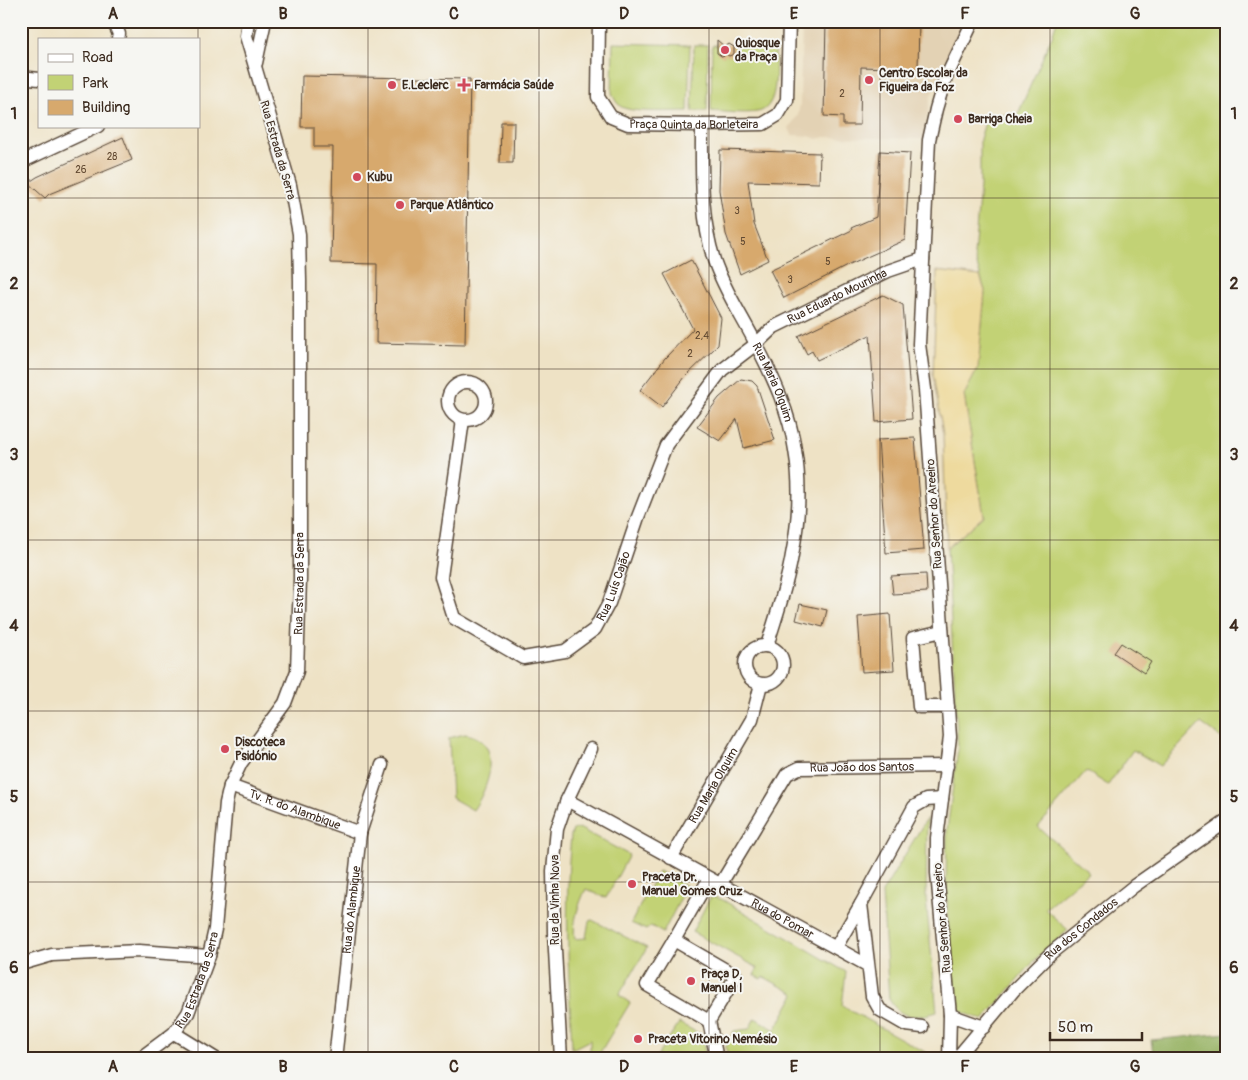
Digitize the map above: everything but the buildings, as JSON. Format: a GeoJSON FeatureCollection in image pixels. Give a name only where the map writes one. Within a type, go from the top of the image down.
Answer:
{"type":"FeatureCollection","features":[{"type":"Feature","properties":{"kind":"street"},"geometry":{"type":"LineString","coordinates":[[113,21],[118,38]]}},
{"type":"Feature","properties":{"kind":"street","name":"Rua Estrada da Serra"},"geometry":{"type":"LineString","coordinates":[[139,1059],[174,1033],[188,1013],[209,956],[215,929],[226,803],[230,786],[241,763],[285,703],[297,671],[300,579],[299,234],[290,185],[246,36],[248,21]]}},
{"type":"Feature","properties":{"kind":"street","name":"Rua Estrada da Serra"},"geometry":{"type":"LineString","coordinates":[[255,66],[265,21]]}},
{"type":"Feature","properties":{"kind":"street","name":"Praça Quinta da Borleteira"},"geometry":{"type":"LineString","coordinates":[[599,21],[598,97],[611,117],[628,124],[702,125],[763,124],[778,115],[788,100],[789,21]]}},
{"type":"Feature","properties":{"kind":"street","name":"Rua Senhor do Areeiro"},"geometry":{"type":"LineString","coordinates":[[949,1059],[950,1015],[936,873],[937,838],[950,737],[925,389],[919,344],[929,140],[944,82],[973,21]]}},
{"type":"Feature","properties":{"kind":"street"},"geometry":{"type":"LineString","coordinates":[[21,77],[38,79]]}},
{"type":"Feature","properties":{"kind":"street","name":"Rua Maria Olguim"},"geometry":{"type":"LineString","coordinates":[[702,125],[704,219],[714,260],[785,407],[795,449],[799,498],[792,556],[767,646]]}},
{"type":"Feature","properties":{"kind":"street"},"geometry":{"type":"LineString","coordinates":[[21,162],[94,128]]}},
{"type":"Feature","properties":{"kind":"street","name":"Rua Eduardo Mourinha"},"geometry":{"type":"LineString","coordinates":[[756,344],[774,327],[888,271],[923,259]]}},
{"type":"Feature","properties":{"kind":"street","name":"Rua Luís Cajão"},"geometry":{"type":"LineString","coordinates":[[463,420],[441,578],[454,618],[523,658],[565,651],[595,629],[609,603],[638,517],[666,445],[722,370],[756,344]]}},
{"type":"Feature","properties":{"kind":"street"},"geometry":{"type":"LineString","coordinates":[[942,631],[913,638],[919,707],[948,707]]}},
{"type":"Feature","properties":{"kind":"street"},"geometry":{"type":"LineString","coordinates":[[760,646],[767,646],[780,654],[783,668],[775,680],[768,684],[761,684],[748,676],[745,662],[753,650],[760,646]]}},
{"type":"Feature","properties":{"kind":"street","name":"Rua Maria Olguim"},"geometry":{"type":"LineString","coordinates":[[671,858],[752,720],[761,684]]}},
{"type":"Feature","properties":{"kind":"street","name":"Rua da Vinha Nova"},"geometry":{"type":"LineString","coordinates":[[561,1059],[554,932],[553,871],[556,830],[567,800],[591,749]]}},
{"type":"Feature","properties":{"kind":"street","name":"Rua do Alambique"},"geometry":{"type":"LineString","coordinates":[[335,1059],[360,833],[382,765]]}},
{"type":"Feature","properties":{"kind":"street","name":"Rua João dos Santos"},"geometry":{"type":"LineString","coordinates":[[709,1021],[647,985],[674,940],[787,774],[800,768],[947,766]]}},
{"type":"Feature","properties":{"kind":"street","name":"Tv. R. do Alambique"},"geometry":{"type":"LineString","coordinates":[[230,786],[360,833]]}},
{"type":"Feature","properties":{"kind":"street"},"geometry":{"type":"LineString","coordinates":[[836,947],[914,806],[926,800],[942,799]]}},
{"type":"Feature","properties":{"kind":"street","name":"Rua do Pomar"},"geometry":{"type":"LineString","coordinates":[[567,800],[867,965]]}},
{"type":"Feature","properties":{"kind":"street","name":"Rua dos Condados"},"geometry":{"type":"LineString","coordinates":[[956,1059],[1014,990],[1051,954],[1134,886],[1227,821]]}},
{"type":"Feature","properties":{"kind":"street"},"geometry":{"type":"LineString","coordinates":[[861,904],[872,996],[880,1010],[906,1025],[922,1027]]}},
{"type":"Feature","properties":{"kind":"street"},"geometry":{"type":"LineString","coordinates":[[674,940],[736,976],[709,1021],[717,1059]]}},
{"type":"Feature","properties":{"kind":"street"},"geometry":{"type":"LineString","coordinates":[[21,964],[52,955],[139,950],[209,956]]}},
{"type":"Feature","properties":{"kind":"street"},"geometry":{"type":"LineString","coordinates":[[950,1015],[984,1027]]}},
{"type":"Feature","properties":{"kind":"street"},"geometry":{"type":"LineString","coordinates":[[174,1033],[216,1059]]}},
{"type":"Feature","properties":{"kind":"shaded area","name":"Centro Escolar da Figueira da Foz"},"geometry":{"type":"Polygon","coordinates":[[[802,21],[965,21],[931,95],[924,139],[825,137],[817,139],[809,136],[792,135],[789,128],[798,115],[800,104],[802,21]]]}},
{"type":"Feature","properties":{"kind":"green space"},"geometry":{"type":"Polygon","coordinates":[[[1057,21],[1227,21],[1227,742],[1201,723],[1160,766],[1133,750],[1108,785],[1086,771],[1038,827],[1089,872],[1045,909],[1068,930],[1035,960],[983,1020],[954,1009],[946,884],[947,830],[958,749],[947,548],[984,516],[964,395],[978,368],[985,291],[974,255],[980,186],[980,139],[987,116],[1018,114],[1057,21]]]}},
{"type":"Feature","properties":{"kind":"green space"},"geometry":{"type":"Polygon","coordinates":[[[613,43],[690,45],[688,111],[638,111],[620,106],[612,93],[613,43]]]}},
{"type":"Feature","properties":{"kind":"green space"},"geometry":{"type":"Polygon","coordinates":[[[694,45],[708,45],[707,111],[692,111],[694,45]]]}},
{"type":"Feature","properties":{"kind":"green space"},"geometry":{"type":"Polygon","coordinates":[[[712,45],[775,47],[775,85],[770,103],[765,109],[746,113],[711,111],[712,45]]]}},
{"type":"Feature","properties":{"kind":"green space"},"geometry":{"type":"Polygon","coordinates":[[[465,734],[477,738],[485,745],[489,755],[488,778],[479,801],[473,810],[452,798],[449,738],[465,734]]]}},
{"type":"Feature","properties":{"kind":"green space"},"geometry":{"type":"Polygon","coordinates":[[[927,818],[926,899],[937,1012],[910,1016],[899,1011],[889,999],[882,893],[927,818]]]}},
{"type":"Feature","properties":{"kind":"green space"},"geometry":{"type":"Polygon","coordinates":[[[579,828],[629,855],[606,898],[586,889],[574,926],[575,939],[586,938],[589,921],[592,920],[647,948],[619,995],[630,1003],[598,1056],[603,1059],[590,1059],[590,1040],[572,1049],[568,888],[571,835],[573,830],[579,828]]]}},
{"type":"Feature","properties":{"kind":"green space"},"geometry":{"type":"Polygon","coordinates":[[[658,871],[687,886],[663,933],[651,926],[646,930],[631,923],[658,871]]]}},
{"type":"Feature","properties":{"kind":"green space"},"geometry":{"type":"Polygon","coordinates":[[[715,897],[846,972],[842,1006],[934,1057],[932,1059],[728,1059],[726,1047],[734,1031],[749,1029],[755,1018],[775,1030],[795,994],[764,977],[762,979],[754,975],[758,968],[692,932],[710,898],[715,897]]]}},
{"type":"Feature","properties":{"kind":"green space"},"geometry":{"type":"Polygon","coordinates":[[[679,1023],[702,1035],[706,1059],[655,1059],[679,1023]]]}},
{"type":"Feature","properties":{"kind":"green space"},"geometry":{"type":"Polygon","coordinates":[[[1227,1033],[1227,1059],[1154,1059],[1151,1040],[1227,1033]]]}},
{"type":"Feature","properties":{"kind":"sand"},"geometry":{"type":"Polygon","coordinates":[[[937,271],[980,276],[985,291],[978,368],[964,395],[984,516],[947,548],[943,434],[933,375],[937,271]]]}},
{"type":"Feature","properties":{"kind":"place","name":"Quiosque da Praça"},"geometry":{"type":"Point","coordinates":[725,50]}},
{"type":"Feature","properties":{"kind":"place","name":"Centro Escolar da Figueira da Foz"},"geometry":{"type":"Point","coordinates":[869,80]}},
{"type":"Feature","properties":{"kind":"place","name":"E.Leclerc"},"geometry":{"type":"Point","coordinates":[392,85]}},
{"type":"Feature","properties":{"kind":"place","name":"Farmácia Saúde"},"geometry":{"type":"Point","coordinates":[464,85]}},
{"type":"Feature","properties":{"kind":"place","name":"Barriga Cheia"},"geometry":{"type":"Point","coordinates":[958,119]}},
{"type":"Feature","properties":{"kind":"place","name":"Kubu"},"geometry":{"type":"Point","coordinates":[357,177]}},
{"type":"Feature","properties":{"kind":"place","name":"Parque Atlântico"},"geometry":{"type":"Point","coordinates":[400,205]}},
{"type":"Feature","properties":{"kind":"place","name":"Discoteca Psidónio"},"geometry":{"type":"Point","coordinates":[225,749]}},
{"type":"Feature","properties":{"kind":"place","name":"Praceta Dr. Manuel Gomes Cruz"},"geometry":{"type":"Point","coordinates":[632,884]}},
{"type":"Feature","properties":{"kind":"place","name":"Praça D, Manuel I"},"geometry":{"type":"Point","coordinates":[691,981]}},
{"type":"Feature","properties":{"kind":"place","name":"Praceta Vitorino Nemésio"},"geometry":{"type":"Point","coordinates":[638,1039]}}]}
